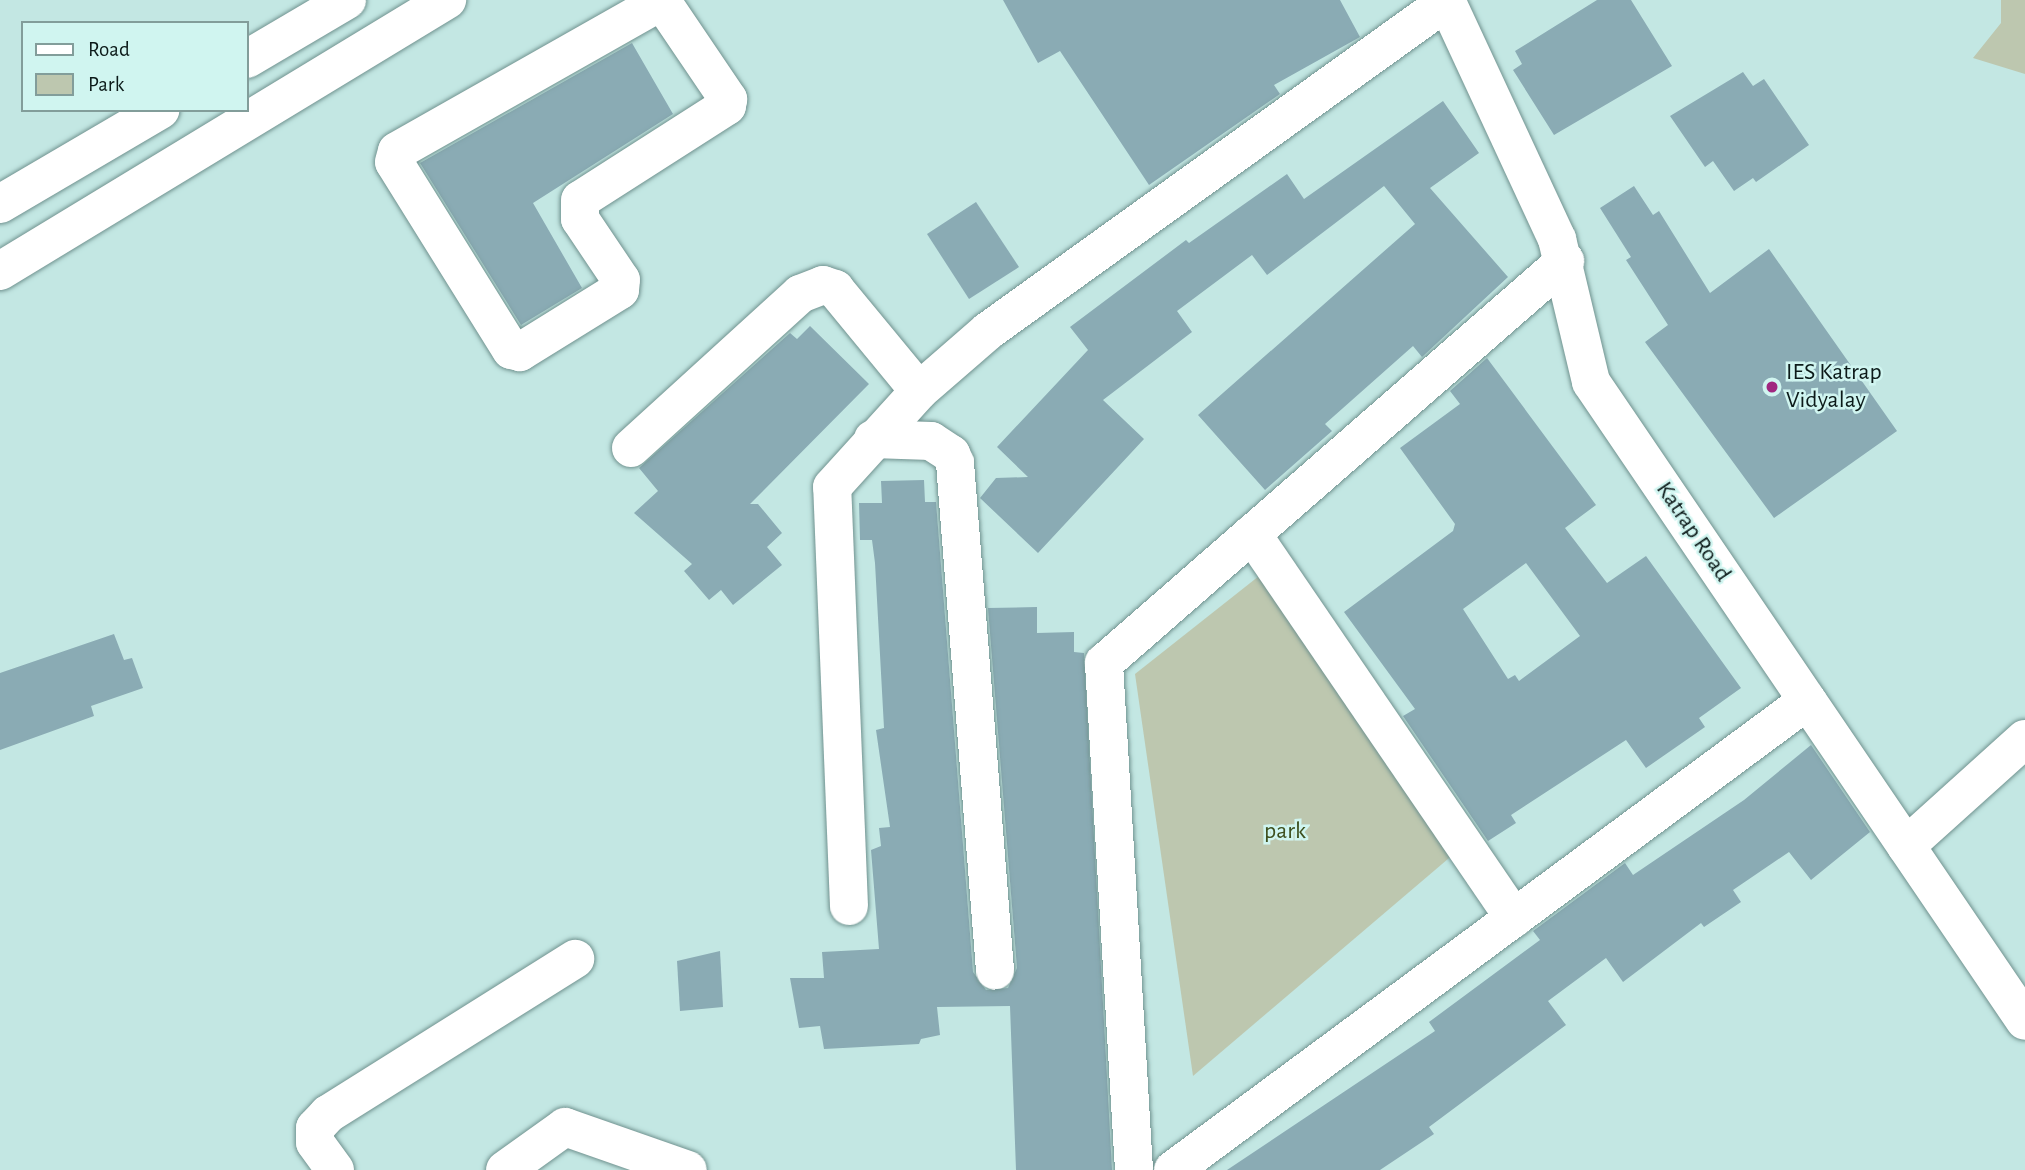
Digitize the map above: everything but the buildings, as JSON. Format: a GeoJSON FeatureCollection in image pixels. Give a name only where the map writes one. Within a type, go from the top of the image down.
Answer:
{"type":"FeatureCollection","features":[{"type":"Feature","properties":{"kind":"street"},"geometry":{"type":"LineString","coordinates":[[248,58],[347,0]]}},
{"type":"Feature","properties":{"kind":"street"},"geometry":{"type":"LineString","coordinates":[[0,271],[447,0]]}},
{"type":"Feature","properties":{"kind":"street"},"geometry":{"type":"LineString","coordinates":[[661,1],[728,99],[727,106],[580,200],[580,219],[621,281],[620,290],[520,352],[511,351],[394,162],[397,151],[661,1]]}},
{"type":"Feature","properties":{"kind":"street"},"geometry":{"type":"LineString","coordinates":[[849,906],[832,487],[919,391],[988,331],[1446,1]]}},
{"type":"Feature","properties":{"kind":"street","name":"Katrap Road"},"geometry":{"type":"LineString","coordinates":[[1446,1],[1565,261],[1591,382],[2025,1021]]}},
{"type":"Feature","properties":{"kind":"street"},"geometry":{"type":"LineString","coordinates":[[0,204],[157,112]]}},
{"type":"Feature","properties":{"kind":"street"},"geometry":{"type":"LineString","coordinates":[[1134,1170],[1104,663],[1565,261]]}},
{"type":"Feature","properties":{"kind":"street"},"geometry":{"type":"LineString","coordinates":[[631,448],[800,294],[823,285],[835,289],[919,391]]}},
{"type":"Feature","properties":{"kind":"street"},"geometry":{"type":"LineString","coordinates":[[873,439],[931,441],[951,454],[955,463],[995,970]]}},
{"type":"Feature","properties":{"kind":"street"},"geometry":{"type":"LineString","coordinates":[[1252,534],[1514,918]]}},
{"type":"Feature","properties":{"kind":"street"},"geometry":{"type":"LineString","coordinates":[[1173,1170],[1807,701]]}},
{"type":"Feature","properties":{"kind":"street"},"geometry":{"type":"LineString","coordinates":[[1906,846],[2025,739]]}},
{"type":"Feature","properties":{"kind":"street"},"geometry":{"type":"LineString","coordinates":[[335,1170],[315,1142],[315,1128],[328,1114],[575,959]]}},
{"type":"Feature","properties":{"kind":"street"},"geometry":{"type":"LineString","coordinates":[[505,1170],[565,1127],[688,1170]]}},
{"type":"Feature","properties":{"kind":"green space"},"geometry":{"type":"Polygon","coordinates":[[[2001,0],[2025,0],[2025,74],[1973,58],[2001,23],[2001,0]]]}},
{"type":"Feature","properties":{"kind":"green space","name":"park"},"geometry":{"type":"Polygon","coordinates":[[[1259,576],[1455,853],[1193,1076],[1135,674],[1259,576]]]}},
{"type":"Feature","properties":{"kind":"place","name":"IES Katrap Vidyalay"},"geometry":{"type":"Point","coordinates":[1772,387]}}]}
